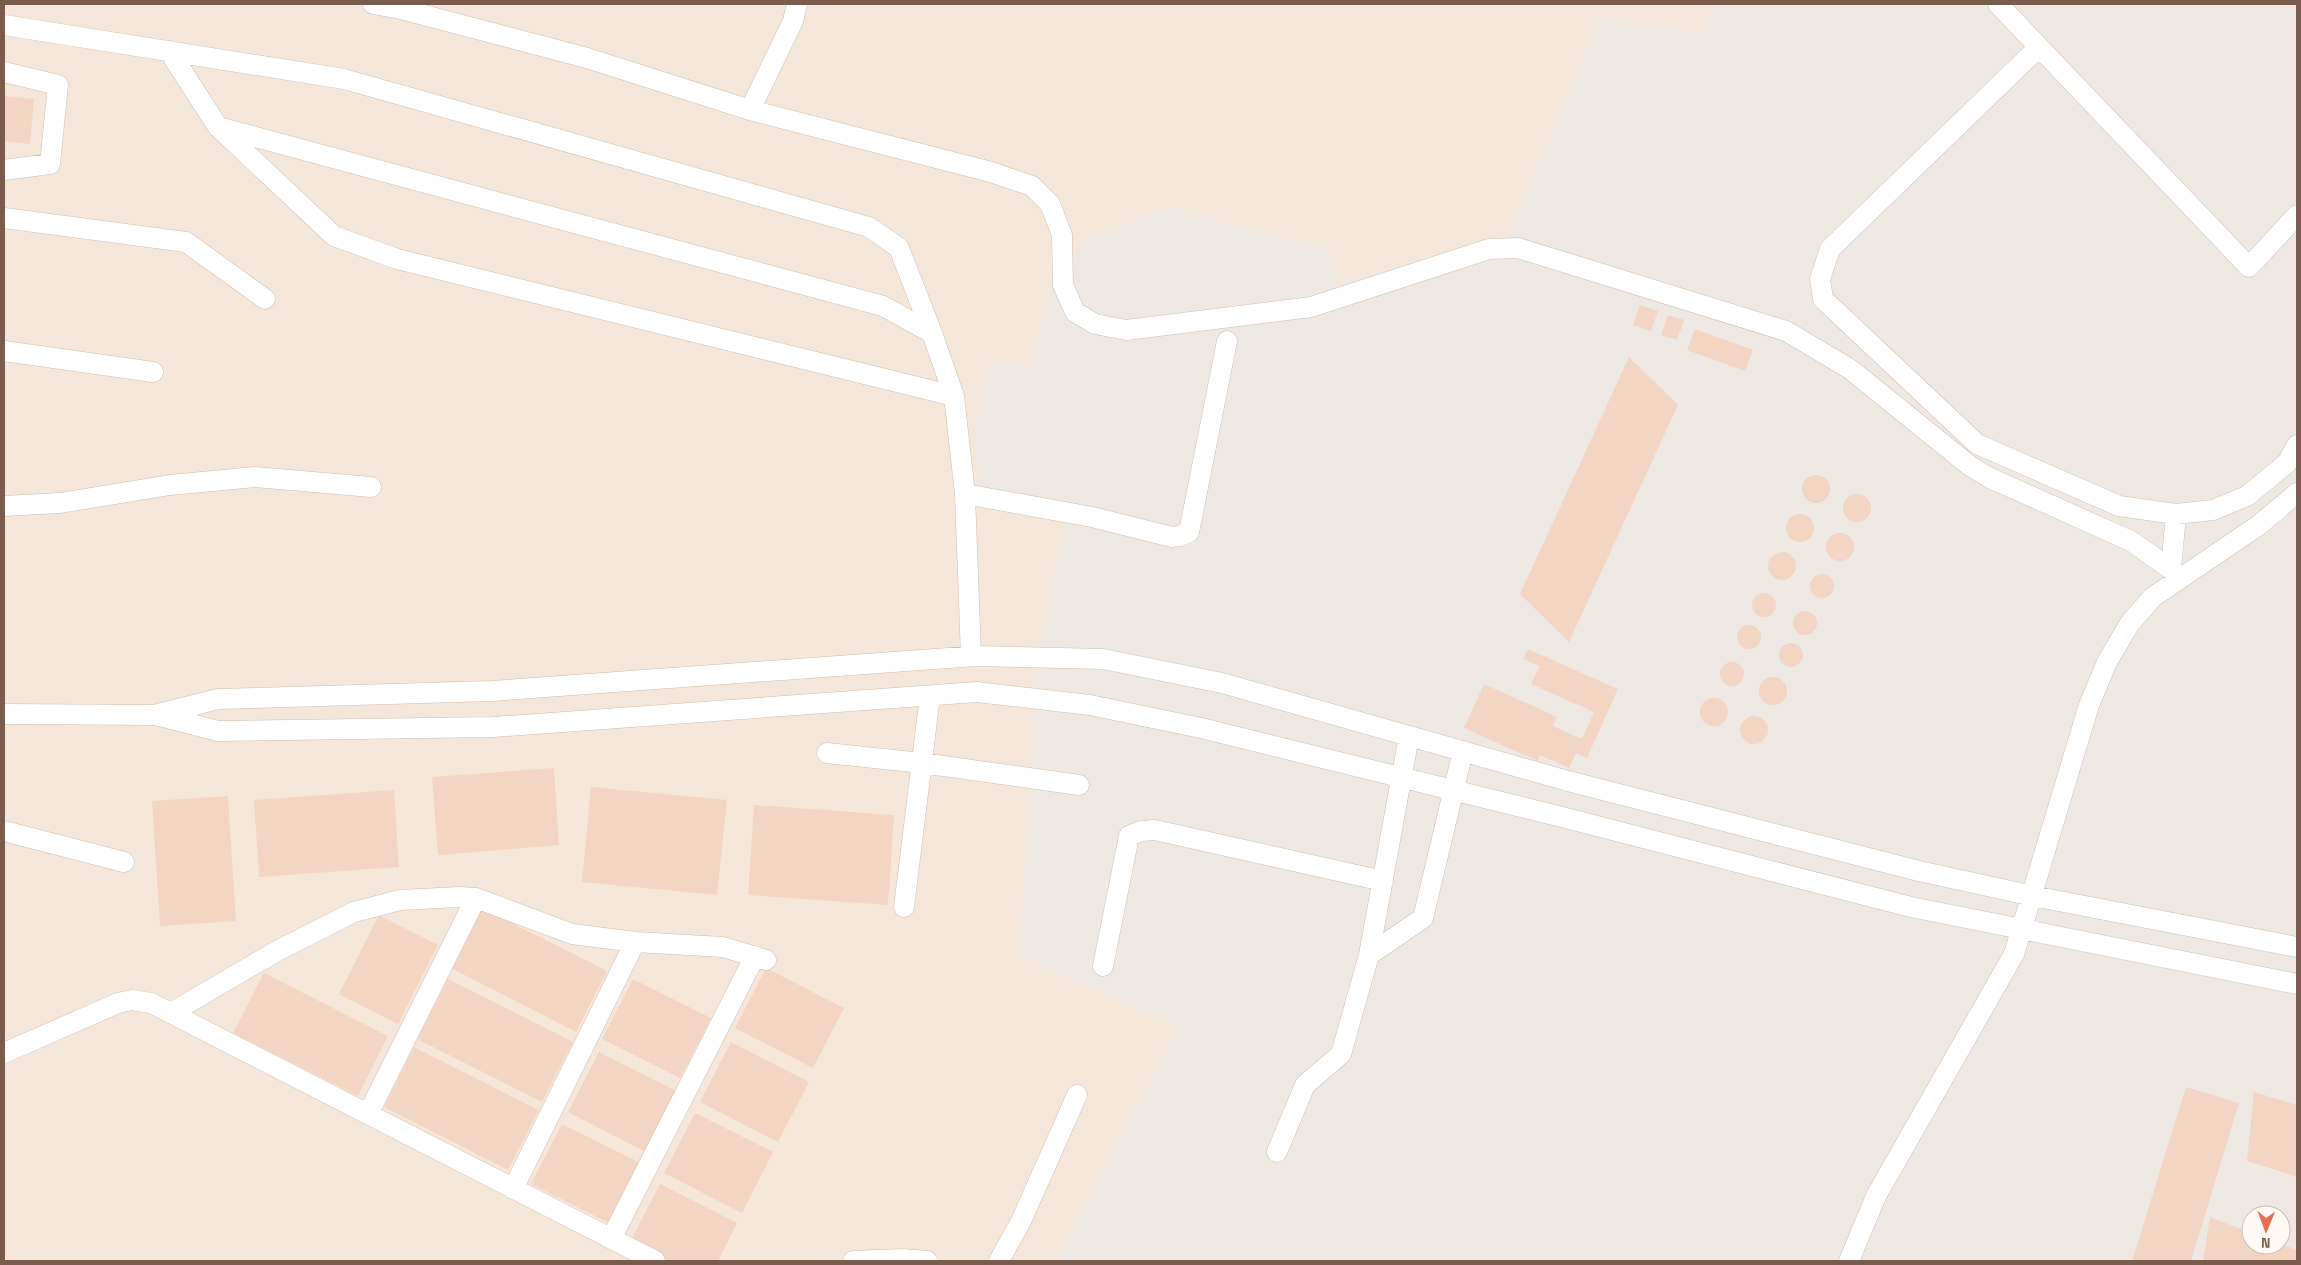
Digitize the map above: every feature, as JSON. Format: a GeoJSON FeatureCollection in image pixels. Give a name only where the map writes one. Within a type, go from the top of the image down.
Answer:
{"type":"FeatureCollection","features":[{"type":"Feature","properties":{"kind":"street"},"geometry":{"type":"LineString","coordinates":[[373,4],[410,11],[587,58],[750,110],[991,172],[1032,186],[1050,204],[1062,234],[1063,285],[1075,312],[1096,324],[1126,330],[1311,307],[1489,249],[1518,248],[1786,331],[1850,369],[1970,466],[1990,478],[2131,541],[2177,573]]}},
{"type":"Feature","properties":{"kind":"street"},"geometry":{"type":"LineString","coordinates":[[750,110],[794,21],[797,4]]}},
{"type":"Feature","properties":{"kind":"street"},"geometry":{"type":"LineString","coordinates":[[1998,4],[2249,267],[2297,216]]}},
{"type":"Feature","properties":{"kind":"street"},"geometry":{"type":"LineString","coordinates":[[4,25],[344,79],[869,227],[899,248],[954,396],[965,494],[971,656]]}},
{"type":"Feature","properties":{"kind":"street"},"geometry":{"type":"LineString","coordinates":[[2039,47],[1830,249],[1820,279],[1823,299],[1978,444],[2119,506],[2176,514],[2213,510],[2247,496],[2287,463],[2297,445]]}},
{"type":"Feature","properties":{"kind":"street"},"geometry":{"type":"LineString","coordinates":[[169,51],[218,127],[334,236],[398,259],[954,396]]}},
{"type":"Feature","properties":{"kind":"street"},"geometry":{"type":"LineString","coordinates":[[4,72],[58,85],[50,164],[4,170]]}},
{"type":"Feature","properties":{"kind":"street"},"geometry":{"type":"LineString","coordinates":[[218,127],[883,306],[932,333]]}},
{"type":"Feature","properties":{"kind":"street"},"geometry":{"type":"LineString","coordinates":[[4,218],[186,242],[265,299]]}},
{"type":"Feature","properties":{"kind":"street"},"geometry":{"type":"LineString","coordinates":[[965,494],[1092,517],[1172,537],[1189,532],[1227,341]]}},
{"type":"Feature","properties":{"kind":"street"},"geometry":{"type":"LineString","coordinates":[[4,351],[153,372]]}},
{"type":"Feature","properties":{"kind":"street"},"geometry":{"type":"LineString","coordinates":[[4,506],[60,503],[170,485],[255,478],[371,488]]}},
{"type":"Feature","properties":{"kind":"street"},"geometry":{"type":"LineString","coordinates":[[1849,1261],[1856,1239],[1876,1196],[2014,954],[2033,896],[2089,704],[2107,662],[2130,623],[2177,573],[2259,525],[2297,493]]}},
{"type":"Feature","properties":{"kind":"street"},"geometry":{"type":"LineString","coordinates":[[2176,514],[2177,573]]}},
{"type":"Feature","properties":{"kind":"street"},"geometry":{"type":"LineString","coordinates":[[156,715],[218,699],[492,691],[971,656],[1103,659],[1222,683],[1568,781],[1910,869],[2033,896],[2297,947]]}},
{"type":"Feature","properties":{"kind":"street"},"geometry":{"type":"LineString","coordinates":[[4,714],[156,715],[218,731],[493,727],[977,692],[1090,705],[1201,728],[1454,790],[1911,907],[2297,984]]}},
{"type":"Feature","properties":{"kind":"street"},"geometry":{"type":"LineString","coordinates":[[904,907],[930,696]]}},
{"type":"Feature","properties":{"kind":"street"},"geometry":{"type":"LineString","coordinates":[[1277,1152],[1305,1084],[1341,1054],[1369,955],[1409,736]]}},
{"type":"Feature","properties":{"kind":"street"},"geometry":{"type":"LineString","coordinates":[[1369,955],[1423,918],[1463,751]]}},
{"type":"Feature","properties":{"kind":"street"},"geometry":{"type":"LineString","coordinates":[[827,753],[922,763],[1079,785]]}},
{"type":"Feature","properties":{"kind":"street"},"geometry":{"type":"LineString","coordinates":[[1103,966],[1129,836],[1141,831],[1155,830],[1383,881]]}},
{"type":"Feature","properties":{"kind":"street"},"geometry":{"type":"LineString","coordinates":[[4,831],[124,862]]}},
{"type":"Feature","properties":{"kind":"street"},"geometry":{"type":"LineString","coordinates":[[368,1114],[476,898]]}},
{"type":"Feature","properties":{"kind":"street"},"geometry":{"type":"LineString","coordinates":[[171,1013],[275,952],[354,912],[400,900],[476,898],[572,934],[635,942],[723,947],[761,958],[611,1239]]}},
{"type":"Feature","properties":{"kind":"street"},"geometry":{"type":"LineString","coordinates":[[513,1189],[635,942]]}},
{"type":"Feature","properties":{"kind":"street"},"geometry":{"type":"LineString","coordinates":[[4,1053],[118,1003],[132,1000],[151,1003],[655,1261]]}},
{"type":"Feature","properties":{"kind":"street"},"geometry":{"type":"LineString","coordinates":[[999,1261],[1022,1219],[1077,1095]]}},
{"type":"Feature","properties":{"kind":"street"},"geometry":{"type":"LineString","coordinates":[[853,1261],[902,1258],[927,1261]]}},
{"type":"Feature","properties":{"kind":"shaded area"},"geometry":{"type":"Polygon","coordinates":[[[4,4],[1710,4],[1709,32],[1599,20],[1508,234],[1336,284],[1169,207],[1089,238],[1050,287],[1031,367],[1069,505],[1019,954],[1178,1026],[1055,1261],[4,1261],[4,4]]]}},
{"type":"Feature","properties":{"kind":"shaded area"},"geometry":{"type":"Polygon","coordinates":[[[1710,4],[2297,4],[2297,1261],[1055,1261],[1178,1026],[1019,954],[1039,644],[1068,506],[980,485],[973,443],[989,361],[1031,367],[1050,287],[1089,238],[1169,207],[1332,251],[1336,284],[1508,234],[1599,20],[1708,32],[1710,4]]]}},
{"type":"Feature","properties":{"kind":"building"},"geometry":{"type":"Polygon","coordinates":[[[4,96],[34,99],[30,144],[4,141],[4,96]]]}},
{"type":"Feature","properties":{"kind":"building"},"geometry":{"type":"Polygon","coordinates":[[[1640,305],[1658,311],[1651,331],[1633,325],[1640,305]]]}},
{"type":"Feature","properties":{"kind":"building"},"geometry":{"type":"Polygon","coordinates":[[[1668,315],[1684,320],[1677,340],[1661,335],[1668,315]]]}},
{"type":"Feature","properties":{"kind":"building"},"geometry":{"type":"Polygon","coordinates":[[[1695,329],[1753,350],[1745,371],[1687,350],[1695,329]]]}},
{"type":"Feature","properties":{"kind":"building"},"geometry":{"type":"Polygon","coordinates":[[[1629,357],[1678,405],[1569,642],[1520,594],[1629,357]]]}},
{"type":"Feature","properties":{"kind":"building"},"geometry":{"type":"Polygon","coordinates":[[[1816,475],[1826,479],[1830,489],[1826,499],[1816,503],[1806,499],[1802,489],[1806,479],[1816,475]]]}},
{"type":"Feature","properties":{"kind":"building"},"geometry":{"type":"Polygon","coordinates":[[[1857,494],[1867,498],[1871,508],[1867,518],[1857,522],[1847,518],[1843,508],[1847,498],[1857,494]]]}},
{"type":"Feature","properties":{"kind":"building"},"geometry":{"type":"Polygon","coordinates":[[[1800,514],[1810,518],[1814,528],[1810,538],[1800,542],[1790,538],[1786,528],[1790,518],[1800,514]]]}},
{"type":"Feature","properties":{"kind":"building"},"geometry":{"type":"Polygon","coordinates":[[[1840,533],[1850,537],[1854,547],[1850,557],[1840,561],[1830,557],[1826,547],[1830,537],[1840,533]]]}},
{"type":"Feature","properties":{"kind":"building"},"geometry":{"type":"Polygon","coordinates":[[[1782,552],[1792,556],[1796,566],[1792,576],[1782,580],[1772,576],[1768,566],[1772,556],[1782,552]]]}},
{"type":"Feature","properties":{"kind":"building"},"geometry":{"type":"Polygon","coordinates":[[[1822,574],[1830,578],[1834,586],[1830,594],[1822,598],[1814,594],[1810,586],[1814,578],[1822,574]]]}},
{"type":"Feature","properties":{"kind":"building"},"geometry":{"type":"Polygon","coordinates":[[[1764,593],[1772,597],[1776,605],[1772,613],[1764,617],[1756,613],[1752,605],[1756,597],[1764,593]]]}},
{"type":"Feature","properties":{"kind":"building"},"geometry":{"type":"Polygon","coordinates":[[[1805,611],[1813,615],[1817,623],[1813,631],[1805,635],[1797,631],[1793,623],[1797,615],[1805,611]]]}},
{"type":"Feature","properties":{"kind":"building"},"geometry":{"type":"Polygon","coordinates":[[[1749,625],[1757,629],[1761,637],[1757,645],[1749,649],[1741,645],[1737,637],[1741,629],[1749,625]]]}},
{"type":"Feature","properties":{"kind":"building"},"geometry":{"type":"Polygon","coordinates":[[[1791,643],[1799,647],[1803,655],[1799,663],[1791,667],[1783,663],[1779,655],[1783,647],[1791,643]]]}},
{"type":"Feature","properties":{"kind":"building"},"geometry":{"type":"Polygon","coordinates":[[[1528,649],[1618,689],[1587,758],[1576,753],[1569,768],[1540,755],[1538,761],[1464,728],[1484,684],[1557,717],[1553,726],[1582,739],[1594,712],[1531,684],[1540,666],[1523,659],[1528,649]]]}},
{"type":"Feature","properties":{"kind":"building"},"geometry":{"type":"Polygon","coordinates":[[[1732,662],[1740,666],[1744,674],[1740,682],[1732,686],[1724,682],[1720,674],[1724,666],[1732,662]]]}},
{"type":"Feature","properties":{"kind":"building"},"geometry":{"type":"Polygon","coordinates":[[[1773,677],[1783,681],[1787,691],[1783,701],[1773,705],[1763,701],[1759,691],[1763,681],[1773,677]]]}},
{"type":"Feature","properties":{"kind":"building"},"geometry":{"type":"Polygon","coordinates":[[[1714,698],[1724,702],[1728,712],[1724,722],[1714,726],[1704,722],[1700,712],[1704,702],[1714,698]]]}},
{"type":"Feature","properties":{"kind":"building"},"geometry":{"type":"Polygon","coordinates":[[[1754,716],[1764,720],[1768,730],[1764,740],[1754,744],[1744,740],[1740,730],[1744,720],[1754,716]]]}},
{"type":"Feature","properties":{"kind":"building"},"geometry":{"type":"Polygon","coordinates":[[[554,768],[559,845],[438,855],[432,777],[554,768]]]}},
{"type":"Feature","properties":{"kind":"building"},"geometry":{"type":"Polygon","coordinates":[[[591,787],[727,800],[717,895],[582,882],[591,787]]]}},
{"type":"Feature","properties":{"kind":"building"},"geometry":{"type":"Polygon","coordinates":[[[394,790],[399,867],[259,877],[254,800],[394,790]]]}},
{"type":"Feature","properties":{"kind":"building"},"geometry":{"type":"Polygon","coordinates":[[[228,796],[236,921],[160,926],[152,801],[228,796]]]}},
{"type":"Feature","properties":{"kind":"building"},"geometry":{"type":"Polygon","coordinates":[[[754,805],[894,815],[888,905],[748,895],[754,805]]]}},
{"type":"Feature","properties":{"kind":"building"},"geometry":{"type":"Polygon","coordinates":[[[482,908],[607,971],[576,1032],[451,968],[482,908]]]}},
{"type":"Feature","properties":{"kind":"building"},"geometry":{"type":"Polygon","coordinates":[[[379,915],[438,945],[398,1024],[339,994],[379,915]]]}},
{"type":"Feature","properties":{"kind":"building"},"geometry":{"type":"Polygon","coordinates":[[[766,968],[844,1008],[813,1068],[735,1028],[766,968]]]}},
{"type":"Feature","properties":{"kind":"building"},"geometry":{"type":"Polygon","coordinates":[[[264,973],[388,1036],[358,1096],[233,1033],[264,973]]]}},
{"type":"Feature","properties":{"kind":"building"},"geometry":{"type":"Polygon","coordinates":[[[448,979],[573,1042],[542,1102],[417,1039],[448,979]]]}},
{"type":"Feature","properties":{"kind":"building"},"geometry":{"type":"Polygon","coordinates":[[[633,979],[711,1018],[680,1078],[602,1039],[633,979]]]}},
{"type":"Feature","properties":{"kind":"building"},"geometry":{"type":"Polygon","coordinates":[[[731,1042],[809,1082],[778,1142],[700,1102],[731,1042]]]}},
{"type":"Feature","properties":{"kind":"building"},"geometry":{"type":"Polygon","coordinates":[[[414,1047],[539,1110],[508,1170],[384,1107],[414,1047]]]}},
{"type":"Feature","properties":{"kind":"building"},"geometry":{"type":"Polygon","coordinates":[[[599,1052],[677,1091],[646,1152],[568,1112],[599,1052]]]}},
{"type":"Feature","properties":{"kind":"building"},"geometry":{"type":"Polygon","coordinates":[[[2186,1087],[2239,1103],[2191,1261],[2132,1261],[2186,1087]]]}},
{"type":"Feature","properties":{"kind":"building"},"geometry":{"type":"Polygon","coordinates":[[[2254,1092],[2297,1105],[2297,1177],[2247,1161],[2254,1092]]]}},
{"type":"Feature","properties":{"kind":"building"},"geometry":{"type":"Polygon","coordinates":[[[695,1113],[773,1152],[742,1213],[664,1173],[695,1113]]]}},
{"type":"Feature","properties":{"kind":"building"},"geometry":{"type":"Polygon","coordinates":[[[562,1124],[640,1163],[609,1223],[531,1184],[562,1124]]]}},
{"type":"Feature","properties":{"kind":"building"},"geometry":{"type":"Polygon","coordinates":[[[660,1184],[737,1223],[718,1261],[663,1261],[629,1244],[660,1184]]]}},
{"type":"Feature","properties":{"kind":"building"},"geometry":{"type":"Polygon","coordinates":[[[2210,1217],[2241,1229],[2241,1255],[2291,1255],[2291,1248],[2297,1250],[2297,1261],[2203,1261],[2210,1217]]]}}]}
